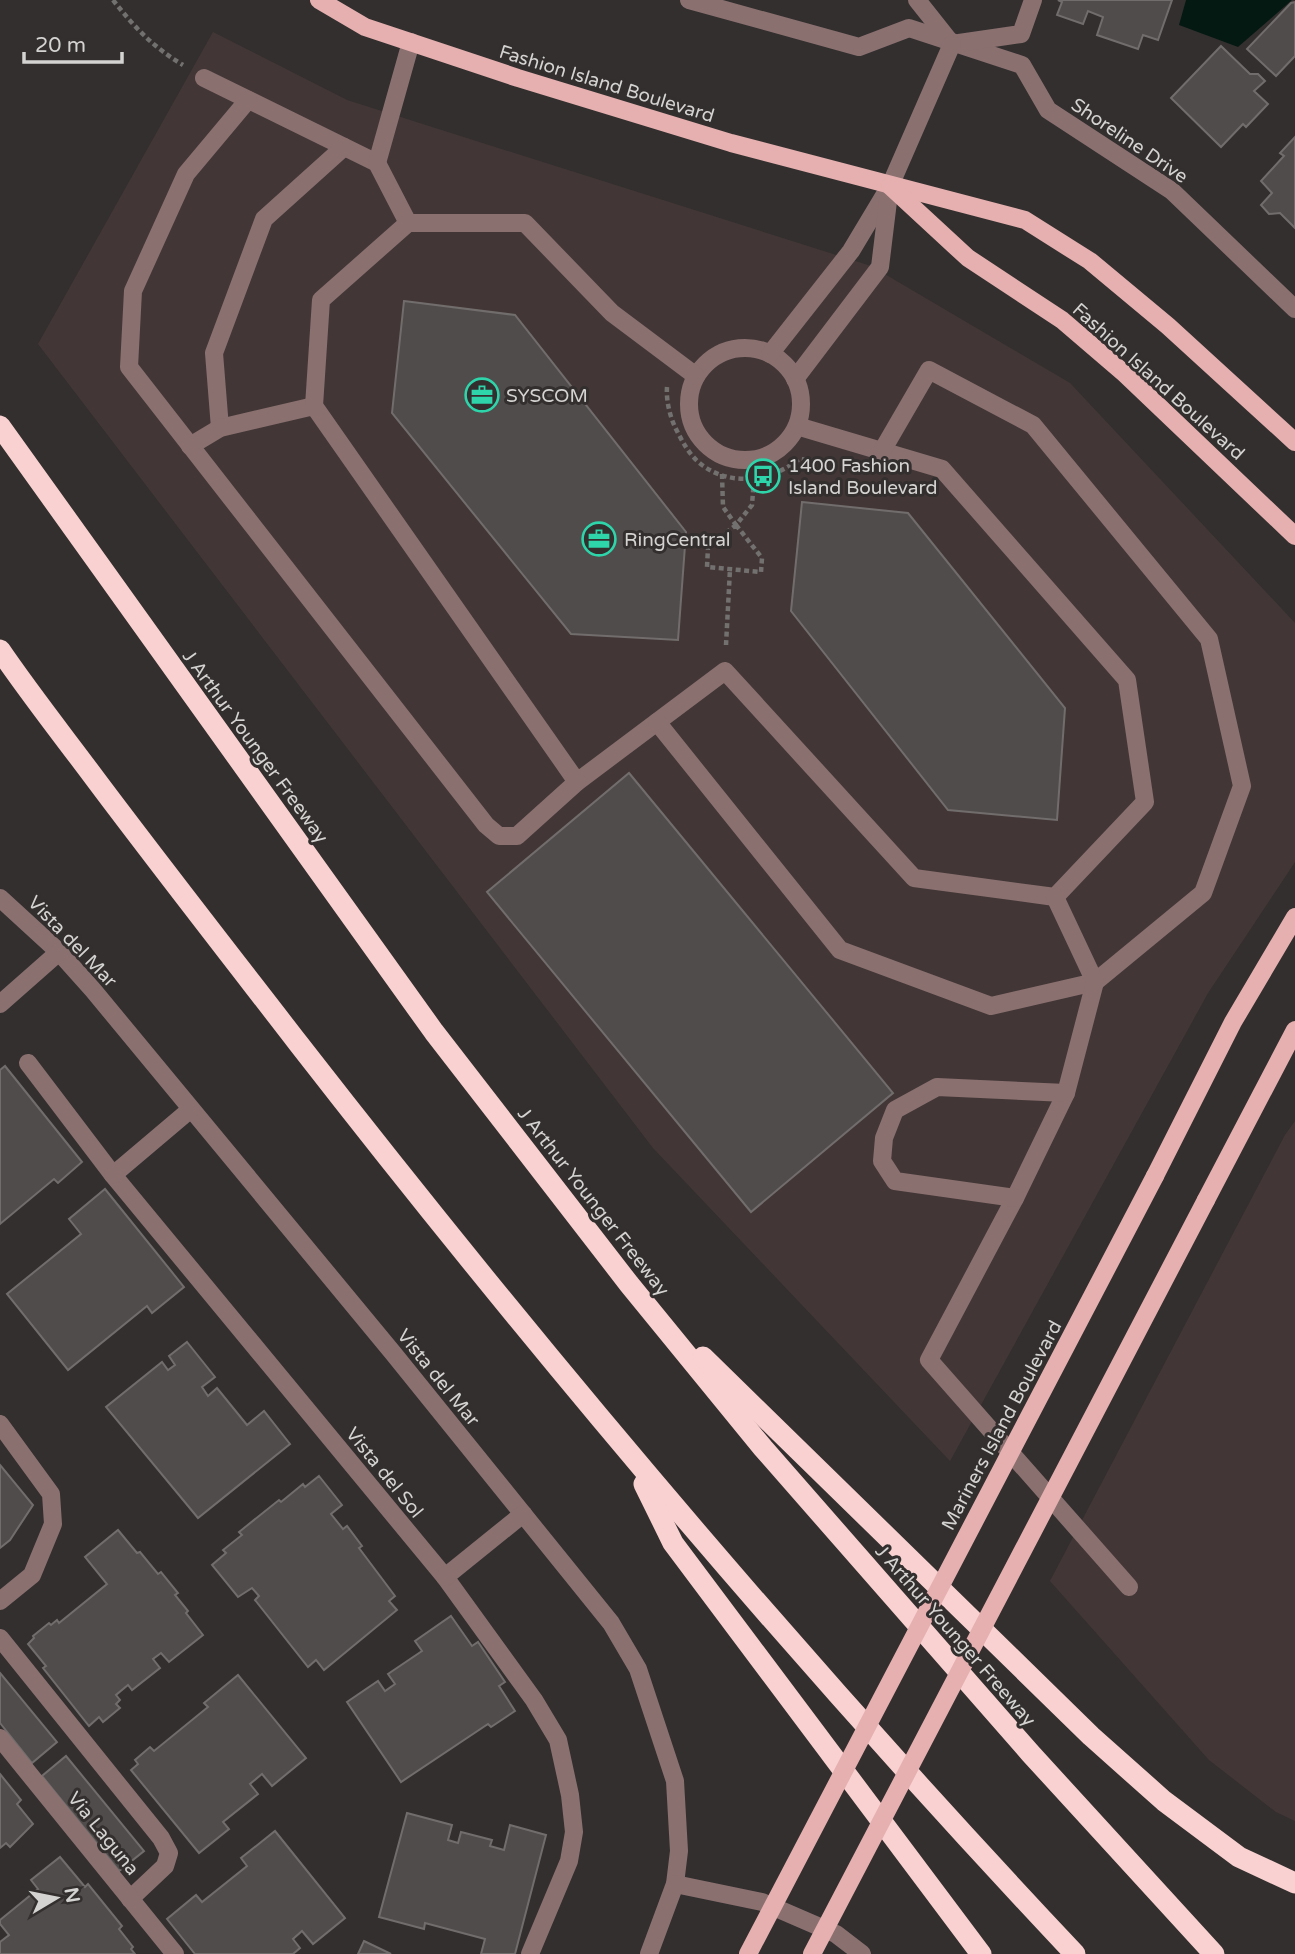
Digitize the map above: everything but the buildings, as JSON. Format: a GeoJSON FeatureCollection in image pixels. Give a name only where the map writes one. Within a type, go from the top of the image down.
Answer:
{"type":"FeatureCollection","features":[{"type":"Feature","properties":{"kind":"highway","name":"J Arthur Younger Freeway"},"geometry":{"type":"LineString","coordinates":[[0,426],[434,1032],[629,1284],[781,1469],[1031,1754],[1213,1954]]}},
{"type":"Feature","properties":{"kind":"highway"},"geometry":{"type":"LineString","coordinates":[[0,650],[182,894],[362,1125],[631,1457],[951,1823],[1075,1954]]}},
{"type":"Feature","properties":{"kind":"highway"},"geometry":{"type":"LineString","coordinates":[[629,1284],[1091,1736],[1164,1801],[1239,1857],[1295,1883]]}},
{"type":"Feature","properties":{"kind":"highway"},"geometry":{"type":"LineString","coordinates":[[631,1457],[673,1542],[981,1954]]}},
{"type":"Feature","properties":{"kind":"main road","name":"Fashion Island Boulevard"},"geometry":{"type":"LineString","coordinates":[[318,0],[365,27],[411,43],[731,143],[1025,220],[1090,261],[1168,326],[1295,442]]}},
{"type":"Feature","properties":{"kind":"main road","name":"Fashion Island Boulevard"},"geometry":{"type":"LineString","coordinates":[[890,186],[968,258],[1062,320],[1125,374],[1295,536]]}},
{"type":"Feature","properties":{"kind":"main road","name":"Mariners Island Boulevard"},"geometry":{"type":"LineString","coordinates":[[748,1954],[1233,1022],[1295,917]]}},
{"type":"Feature","properties":{"kind":"main road"},"geometry":{"type":"LineString","coordinates":[[813,1954],[1295,1030]]}},
{"type":"Feature","properties":{"kind":"street","name":"Shoreline Drive"},"geometry":{"type":"LineString","coordinates":[[689,0],[859,47],[909,28],[1022,65],[1048,110],[1172,191],[1295,309]]}},
{"type":"Feature","properties":{"kind":"street"},"geometry":{"type":"LineString","coordinates":[[917,0],[952,44]]}},
{"type":"Feature","properties":{"kind":"street"},"geometry":{"type":"LineString","coordinates":[[952,44],[1021,34],[1033,0]]}},
{"type":"Feature","properties":{"kind":"street"},"geometry":{"type":"LineString","coordinates":[[377,163],[411,43]]}},
{"type":"Feature","properties":{"kind":"street"},"geometry":{"type":"LineString","coordinates":[[769,354],[851,251],[890,186],[952,44]]}},
{"type":"Feature","properties":{"kind":"street"},"geometry":{"type":"LineString","coordinates":[[204,78],[377,163],[408,223]]}},
{"type":"Feature","properties":{"kind":"street"},"geometry":{"type":"LineString","coordinates":[[248,100],[186,174],[133,291],[130,367],[485,825],[499,836],[517,835],[577,782],[725,671],[914,878],[1055,897]]}},
{"type":"Feature","properties":{"kind":"street"},"geometry":{"type":"LineString","coordinates":[[220,428],[214,353],[264,219],[344,147]]}},
{"type":"Feature","properties":{"kind":"street"},"geometry":{"type":"LineString","coordinates":[[794,379],[880,267],[890,186]]}},
{"type":"Feature","properties":{"kind":"street"},"geometry":{"type":"LineString","coordinates":[[577,782],[314,406],[321,300],[408,223],[524,223],[612,313],[696,376]]}},
{"type":"Feature","properties":{"kind":"street"},"geometry":{"type":"LineString","coordinates":[[742,347],[769,354],[785,365],[799,388],[801,407],[797,426],[788,441],[773,453],[756,460],[738,460],[720,455],[705,444],[694,429],[689,411],[689,393],[696,376],[708,361],[724,351],[742,347]]}},
{"type":"Feature","properties":{"kind":"street"},"geometry":{"type":"LineString","coordinates":[[657,722],[840,950],[991,1006],[1095,982],[1203,893],[1242,786],[1209,639],[1033,425],[929,370],[882,451]]}},
{"type":"Feature","properties":{"kind":"street"},"geometry":{"type":"LineString","coordinates":[[190,446],[220,428],[314,406]]}},
{"type":"Feature","properties":{"kind":"street"},"geometry":{"type":"LineString","coordinates":[[797,426],[942,469],[1127,680],[1145,802],[1055,897]]}},
{"type":"Feature","properties":{"kind":"street"},"geometry":{"type":"LineString","coordinates":[[1055,897],[1095,982],[1066,1093],[1015,1198],[929,1360],[1129,1587]]}},
{"type":"Feature","properties":{"kind":"street","name":"Vista del Mar"},"geometry":{"type":"LineString","coordinates":[[0,898],[59,952],[93,990],[393,1353],[611,1623],[638,1669],[675,1781],[679,1851],[675,1884],[649,1954]]}},
{"type":"Feature","properties":{"kind":"street"},"geometry":{"type":"LineString","coordinates":[[0,1004],[59,952]]}},
{"type":"Feature","properties":{"kind":"street","name":"Vista del Sol"},"geometry":{"type":"LineString","coordinates":[[28,1063],[113,1175],[445,1577],[534,1700],[558,1740],[568,1784],[574,1832],[569,1861],[530,1954]]}},
{"type":"Feature","properties":{"kind":"street"},"geometry":{"type":"LineString","coordinates":[[1015,1198],[895,1181],[882,1161],[884,1138],[895,1110],[937,1087],[1066,1093]]}},
{"type":"Feature","properties":{"kind":"street"},"geometry":{"type":"LineString","coordinates":[[113,1175],[191,1109]]}},
{"type":"Feature","properties":{"kind":"street"},"geometry":{"type":"LineString","coordinates":[[0,1424],[51,1494],[53,1524],[32,1576],[0,1601]]}},
{"type":"Feature","properties":{"kind":"street"},"geometry":{"type":"LineString","coordinates":[[445,1577],[523,1514]]}},
{"type":"Feature","properties":{"kind":"street"},"geometry":{"type":"LineString","coordinates":[[0,1638],[161,1838],[169,1853],[165,1866],[131,1899]]}},
{"type":"Feature","properties":{"kind":"street","name":"Via Laguna"},"geometry":{"type":"LineString","coordinates":[[0,1738],[175,1954]]}},
{"type":"Feature","properties":{"kind":"street"},"geometry":{"type":"LineString","coordinates":[[675,1884],[762,1902],[836,1934],[862,1954]]}},
{"type":"Feature","properties":{"kind":"path"},"geometry":{"type":"LineString","coordinates":[[113,0],[131,25],[162,52],[204,78]]}},
{"type":"Feature","properties":{"kind":"path"},"geometry":{"type":"LineString","coordinates":[[673,359],[666,391],[671,418],[685,448],[703,466],[731,477],[754,479],[787,469],[799,459],[833,463],[839,438]]}},
{"type":"Feature","properties":{"kind":"path"},"geometry":{"type":"LineString","coordinates":[[722,474],[723,508],[736,525],[762,558],[761,572],[706,567],[708,547],[736,525],[752,505],[754,479]]}},
{"type":"Feature","properties":{"kind":"path"},"geometry":{"type":"LineString","coordinates":[[725,671],[730,569]]}},
{"type":"Feature","properties":{"kind":"shaded area"},"geometry":{"type":"Polygon","coordinates":[[[1186,0],[1292,0],[1238,47],[1179,25],[1186,0]]]}},
{"type":"Feature","properties":{"kind":"shaded area"},"geometry":{"type":"Polygon","coordinates":[[[213,32],[347,100],[871,266],[1070,383],[1295,623],[1295,862],[1208,993],[950,1461],[653,1148],[38,344],[213,32]]]}},
{"type":"Feature","properties":{"kind":"shaded area"},"geometry":{"type":"Polygon","coordinates":[[[1295,1121],[1295,1821],[1276,1812],[1209,1760],[1050,1581],[1285,1135],[1295,1121]]]}},
{"type":"Feature","properties":{"kind":"place","name":"SYSCOM"},"geometry":{"type":"Point","coordinates":[482,395]}},
{"type":"Feature","properties":{"kind":"place","name":"1400 Fashion Island Boulevard"},"geometry":{"type":"Point","coordinates":[763,476]}},
{"type":"Feature","properties":{"kind":"place","name":"RingCentral"},"geometry":{"type":"Point","coordinates":[599,539]}}]}
